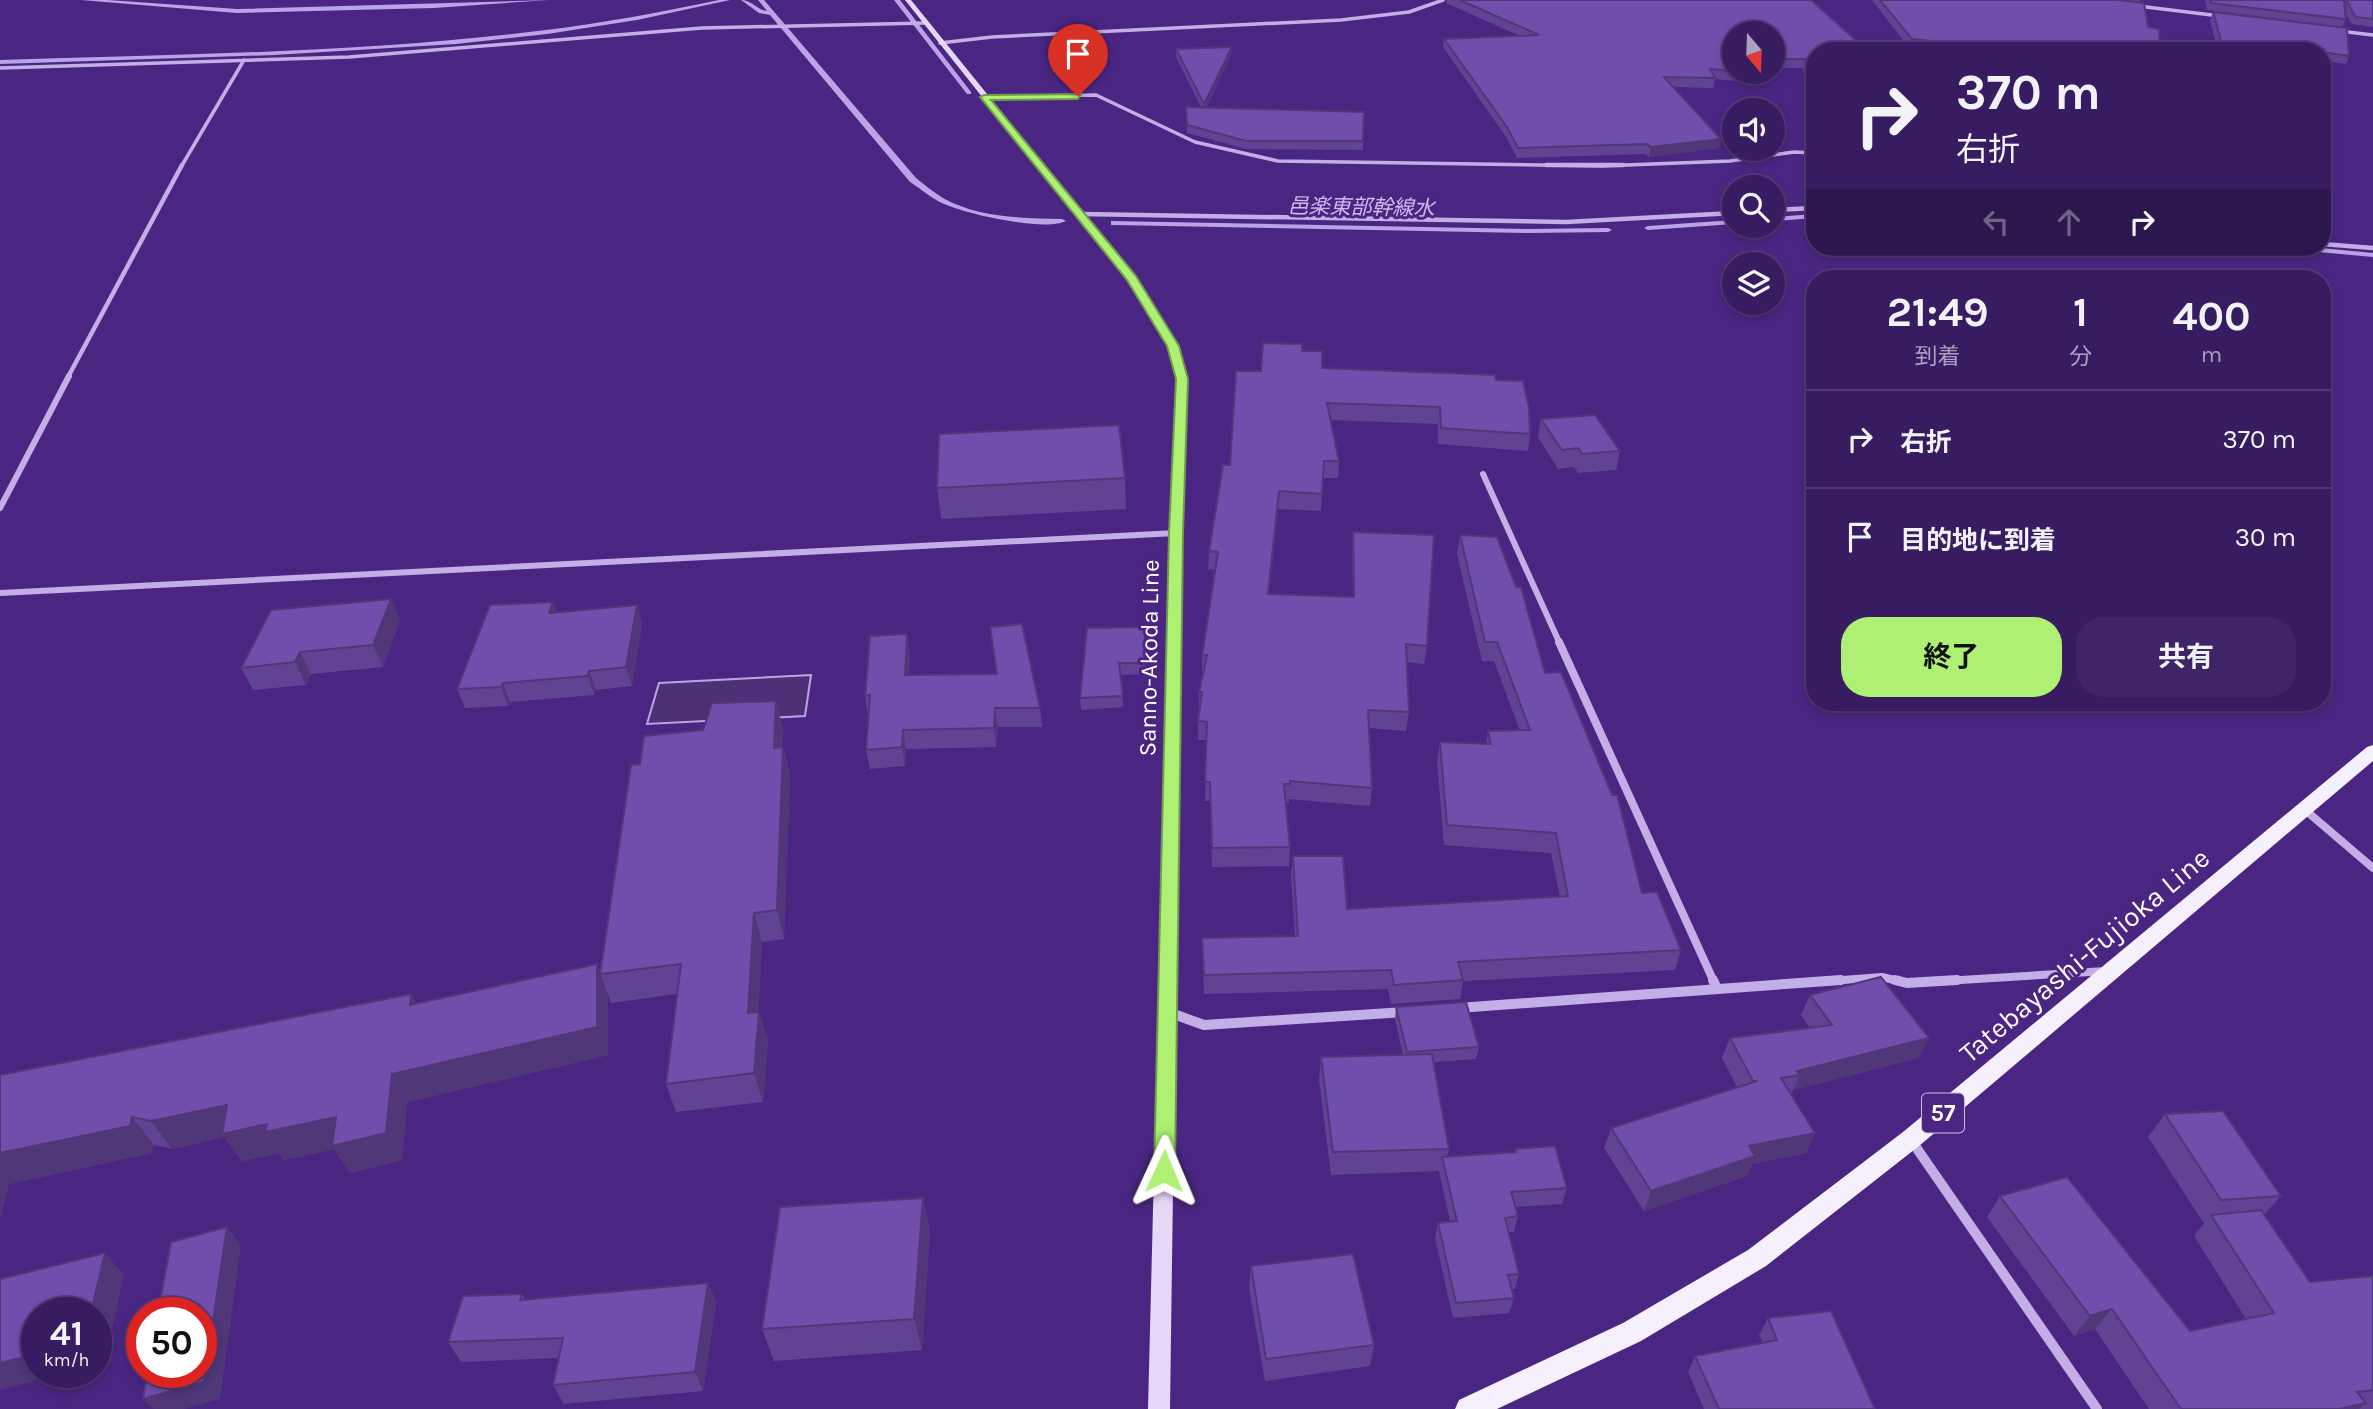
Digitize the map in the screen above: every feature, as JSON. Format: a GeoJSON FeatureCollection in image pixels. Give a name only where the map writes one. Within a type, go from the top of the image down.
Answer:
{"type":"FeatureCollection","features":[{"type":"Feature","properties":{"kind":"main road","name":"Sanno-Akoda Line"},"geometry":{"type":"LineString","coordinates":[[908,0],[1132,279],[1173,346],[1182,379],[1176,533],[1159,1409]]}},
{"type":"Feature","properties":{"kind":"main road","name":"Tatebayashi-Fujioka Line"},"geometry":{"type":"LineString","coordinates":[[1468,1409],[1632,1332],[1757,1258],[1911,1139],[2373,751]]}},
{"type":"Feature","properties":{"kind":"street"},"geometry":{"type":"LineString","coordinates":[[940,43],[992,37],[1341,20],[1409,12],[1443,0]]}},
{"type":"Feature","properties":{"kind":"street"},"geometry":{"type":"LineString","coordinates":[[2138,6],[2231,18]]}},
{"type":"Feature","properties":{"kind":"street"},"geometry":{"type":"LineString","coordinates":[[0,68],[416,53],[627,33],[772,25],[925,23]]}},
{"type":"Feature","properties":{"kind":"street"},"geometry":{"type":"LineString","coordinates":[[2334,30],[2373,35]]}},
{"type":"Feature","properties":{"kind":"street"},"geometry":{"type":"LineString","coordinates":[[0,508],[155,212],[244,60]]}},
{"type":"Feature","properties":{"kind":"street"},"geometry":{"type":"LineString","coordinates":[[984,97],[1096,95],[1195,142],[1278,162],[1601,166],[1730,161],[1806,153]]}},
{"type":"Feature","properties":{"kind":"street"},"geometry":{"type":"LineString","coordinates":[[1785,209],[1806,208]]}},
{"type":"Feature","properties":{"kind":"street"},"geometry":{"type":"LineString","coordinates":[[1081,214],[1566,222],[1722,214]]}},
{"type":"Feature","properties":{"kind":"street"},"geometry":{"type":"LineString","coordinates":[[2331,245],[2373,248]]}},
{"type":"Feature","properties":{"kind":"street"},"geometry":{"type":"LineString","coordinates":[[1483,474],[1717,989]]}},
{"type":"Feature","properties":{"kind":"street"},"geometry":{"type":"LineString","coordinates":[[0,593],[1176,533]]}},
{"type":"Feature","properties":{"kind":"street"},"geometry":{"type":"LineString","coordinates":[[2303,808],[2373,868]]}},
{"type":"Feature","properties":{"kind":"street"},"geometry":{"type":"LineString","coordinates":[[1444,1009],[1882,977],[1907,983],[2114,970]]}},
{"type":"Feature","properties":{"kind":"street"},"geometry":{"type":"LineString","coordinates":[[1168,1012],[1204,1025],[1417,1011]]}},
{"type":"Feature","properties":{"kind":"street"},"geometry":{"type":"LineString","coordinates":[[1911,1139],[2097,1409]]}},
{"type":"Feature","properties":{"kind":"shaded area"},"geometry":{"type":"Polygon","coordinates":[[[811,675],[805,716],[647,724],[659,683],[811,675]]]}},
{"type":"Feature","properties":{"kind":"building"},"geometry":{"type":"Polygon","coordinates":[[[1460,0],[1811,0],[1858,42],[1806,42],[1806,64],[1805,59],[1785,59],[1785,21],[1722,21],[1722,70],[1710,69],[1715,78],[1664,77],[1721,139],[1651,147],[1647,144],[1518,148],[1507,127],[1444,39],[1539,35],[1460,0]]]}},
{"type":"Feature","properties":{"kind":"building"},"geometry":{"type":"Polygon","coordinates":[[[1880,0],[2118,0],[2144,3],[2148,27],[2159,29],[2160,42],[1941,42],[1912,39],[1880,0]]]}},
{"type":"Feature","properties":{"kind":"building"},"geometry":{"type":"Polygon","coordinates":[[[2210,0],[2344,0],[2346,19],[2211,3],[2210,0]]]}},
{"type":"Feature","properties":{"kind":"building"},"geometry":{"type":"Polygon","coordinates":[[[2346,0],[2373,0],[2373,19],[2356,17],[2346,0]]]}},
{"type":"Feature","properties":{"kind":"building"},"geometry":{"type":"Polygon","coordinates":[[[2213,12],[2347,28],[2349,56],[2331,53],[2331,42],[2221,42],[2213,12]]]}},
{"type":"Feature","properties":{"kind":"building"},"geometry":{"type":"Polygon","coordinates":[[[1232,47],[1204,104],[1176,49],[1232,47]]]}},
{"type":"Feature","properties":{"kind":"building"},"geometry":{"type":"Polygon","coordinates":[[[1186,107],[1364,112],[1363,141],[1246,141],[1187,125],[1186,107]]]}},
{"type":"Feature","properties":{"kind":"building"},"geometry":{"type":"Polygon","coordinates":[[[1263,343],[1302,344],[1302,351],[1322,351],[1322,368],[1495,375],[1496,380],[1523,381],[1529,408],[1530,434],[1441,428],[1440,407],[1327,403],[1339,461],[1324,461],[1322,494],[1279,491],[1268,594],[1354,597],[1353,532],[1434,535],[1427,646],[1406,644],[1409,712],[1368,710],[1372,788],[1290,781],[1290,784],[1284,784],[1290,847],[1212,848],[1210,782],[1205,782],[1207,722],[1198,721],[1202,692],[1199,692],[1207,655],[1202,656],[1218,552],[1209,551],[1223,465],[1230,465],[1236,371],[1261,371],[1263,343]]]}},
{"type":"Feature","properties":{"kind":"building"},"geometry":{"type":"Polygon","coordinates":[[[1595,415],[1620,451],[1582,454],[1578,448],[1562,450],[1541,419],[1595,415]]]}},
{"type":"Feature","properties":{"kind":"building"},"geometry":{"type":"Polygon","coordinates":[[[1119,425],[1125,478],[937,488],[939,434],[1119,425]]]}},
{"type":"Feature","properties":{"kind":"building"},"geometry":{"type":"Polygon","coordinates":[[[1460,535],[1497,537],[1516,587],[1521,587],[1545,673],[1561,672],[1612,795],[1617,795],[1642,893],[1657,892],[1681,950],[1458,962],[1463,980],[1394,985],[1391,970],[1204,975],[1202,938],[1298,936],[1293,856],[1343,856],[1347,909],[1568,896],[1556,833],[1447,825],[1440,742],[1491,744],[1488,731],[1530,730],[1497,642],[1485,642],[1460,535]]]}},
{"type":"Feature","properties":{"kind":"building"},"geometry":{"type":"Polygon","coordinates":[[[391,599],[373,645],[300,652],[295,662],[241,668],[271,610],[391,599]]]}},
{"type":"Feature","properties":{"kind":"building"},"geometry":{"type":"Polygon","coordinates":[[[553,602],[549,613],[637,605],[626,667],[589,671],[588,676],[503,683],[501,687],[457,689],[490,605],[553,602]]]}},
{"type":"Feature","properties":{"kind":"building"},"geometry":{"type":"Polygon","coordinates":[[[1022,624],[1040,708],[995,708],[994,728],[903,730],[902,747],[866,750],[870,695],[865,696],[870,636],[907,634],[905,675],[997,674],[990,627],[1022,624]]]}},
{"type":"Feature","properties":{"kind":"building"},"geometry":{"type":"Polygon","coordinates":[[[1145,627],[1145,663],[1119,663],[1123,696],[1080,698],[1087,628],[1145,627]]]}},
{"type":"Feature","properties":{"kind":"building"},"geometry":{"type":"Polygon","coordinates":[[[776,701],[774,748],[783,747],[777,910],[754,913],[748,1013],[759,1012],[754,1073],[666,1084],[681,964],[600,974],[631,765],[640,764],[644,736],[703,730],[712,703],[776,701]]]}},
{"type":"Feature","properties":{"kind":"building"},"geometry":{"type":"Polygon","coordinates":[[[597,964],[597,1027],[392,1074],[386,1133],[332,1146],[336,1117],[265,1132],[267,1124],[222,1134],[227,1105],[151,1121],[132,1117],[130,1126],[0,1153],[0,1075],[411,994],[410,1005],[597,964]]]}},
{"type":"Feature","properties":{"kind":"building"},"geometry":{"type":"Polygon","coordinates":[[[1881,977],[1929,1038],[1797,1071],[1800,1075],[1781,1078],[1815,1133],[1749,1146],[1755,1156],[1651,1191],[1611,1128],[1757,1081],[1753,1081],[1730,1038],[1832,1025],[1810,995],[1881,977]]]}},
{"type":"Feature","properties":{"kind":"building"},"geometry":{"type":"Polygon","coordinates":[[[1466,1002],[1479,1047],[1407,1052],[1396,1007],[1466,1002]]]}},
{"type":"Feature","properties":{"kind":"building"},"geometry":{"type":"Polygon","coordinates":[[[1432,1054],[1449,1149],[1333,1152],[1321,1057],[1432,1054]]]}},
{"type":"Feature","properties":{"kind":"building"},"geometry":{"type":"Polygon","coordinates":[[[2223,1111],[2281,1196],[2221,1200],[2165,1114],[2223,1111]]]}},
{"type":"Feature","properties":{"kind":"building"},"geometry":{"type":"Polygon","coordinates":[[[1555,1146],[1567,1188],[1511,1192],[1518,1216],[1505,1218],[1519,1274],[1508,1275],[1514,1298],[1456,1303],[1438,1223],[1457,1221],[1442,1157],[1516,1152],[1515,1149],[1555,1146]]]}},
{"type":"Feature","properties":{"kind":"building"},"geometry":{"type":"Polygon","coordinates":[[[2067,1177],[2190,1331],[2274,1313],[2211,1215],[2261,1210],[2310,1282],[2373,1276],[2373,1390],[2357,1392],[2366,1403],[2339,1409],[2181,1409],[2112,1309],[2090,1316],[2000,1196],[2067,1177]]]}},
{"type":"Feature","properties":{"kind":"building"},"geometry":{"type":"Polygon","coordinates":[[[923,1198],[914,1319],[762,1329],[780,1207],[923,1198]]]}},
{"type":"Feature","properties":{"kind":"building"},"geometry":{"type":"Polygon","coordinates":[[[227,1227],[217,1297],[161,1297],[171,1242],[227,1227]]]}},
{"type":"Feature","properties":{"kind":"building"},"geometry":{"type":"Polygon","coordinates":[[[105,1253],[95,1297],[21,1297],[21,1358],[0,1363],[0,1279],[105,1253]]]}},
{"type":"Feature","properties":{"kind":"building"},"geometry":{"type":"Polygon","coordinates":[[[1353,1254],[1374,1345],[1266,1359],[1251,1266],[1353,1254]]]}},
{"type":"Feature","properties":{"kind":"building"},"geometry":{"type":"Polygon","coordinates":[[[708,1283],[695,1372],[553,1385],[563,1338],[448,1342],[463,1296],[522,1294],[520,1300],[708,1283]]]}},
{"type":"Feature","properties":{"kind":"building"},"geometry":{"type":"Polygon","coordinates":[[[1831,1311],[1875,1409],[1719,1409],[1695,1356],[1777,1340],[1768,1318],[1831,1311]]]}},
{"type":"Feature","properties":{"kind":"building"},"geometry":{"type":"Polygon","coordinates":[[[145,1388],[182,1388],[143,1399],[145,1388]]]}},
{"type":"Feature","properties":{"kind":"waterway"},"geometry":{"type":"LineString","coordinates":[[84,0],[237,11],[546,0]]}},
{"type":"Feature","properties":{"kind":"waterway"},"geometry":{"type":"LineString","coordinates":[[0,62],[274,53],[456,42],[547,32],[727,0]]}},
{"type":"Feature","properties":{"kind":"waterway"},"geometry":{"type":"LineString","coordinates":[[744,0],[761,12],[771,13]]}},
{"type":"Feature","properties":{"kind":"waterway","name":"邑楽東部幹線水"},"geometry":{"type":"LineString","coordinates":[[761,0],[913,180],[930,193],[955,206],[984,215],[1062,221]]}},
{"type":"Feature","properties":{"kind":"waterway"},"geometry":{"type":"LineString","coordinates":[[897,0],[969,93]]}},
{"type":"Feature","properties":{"kind":"waterway","name":"邑楽東部幹線水"},"geometry":{"type":"LineString","coordinates":[[1785,218],[1806,217]]}},
{"type":"Feature","properties":{"kind":"waterway","name":"邑楽東部幹線水"},"geometry":{"type":"LineString","coordinates":[[1114,223],[1529,231],[1608,230]]}},
{"type":"Feature","properties":{"kind":"waterway","name":"邑楽東部幹線水"},"geometry":{"type":"LineString","coordinates":[[1648,228],[1722,223]]}},
{"type":"Feature","properties":{"kind":"waterway","name":"邑楽東部幹線水"},"geometry":{"type":"LineString","coordinates":[[2331,251],[2373,255]]}},
{"type":"Feature","properties":{"kind":"route"},"geometry":{"type":"LineString","coordinates":[[1078,96],[984,97],[1132,279],[1173,346],[1182,379],[1176,533],[1164,1171]]}}]}
